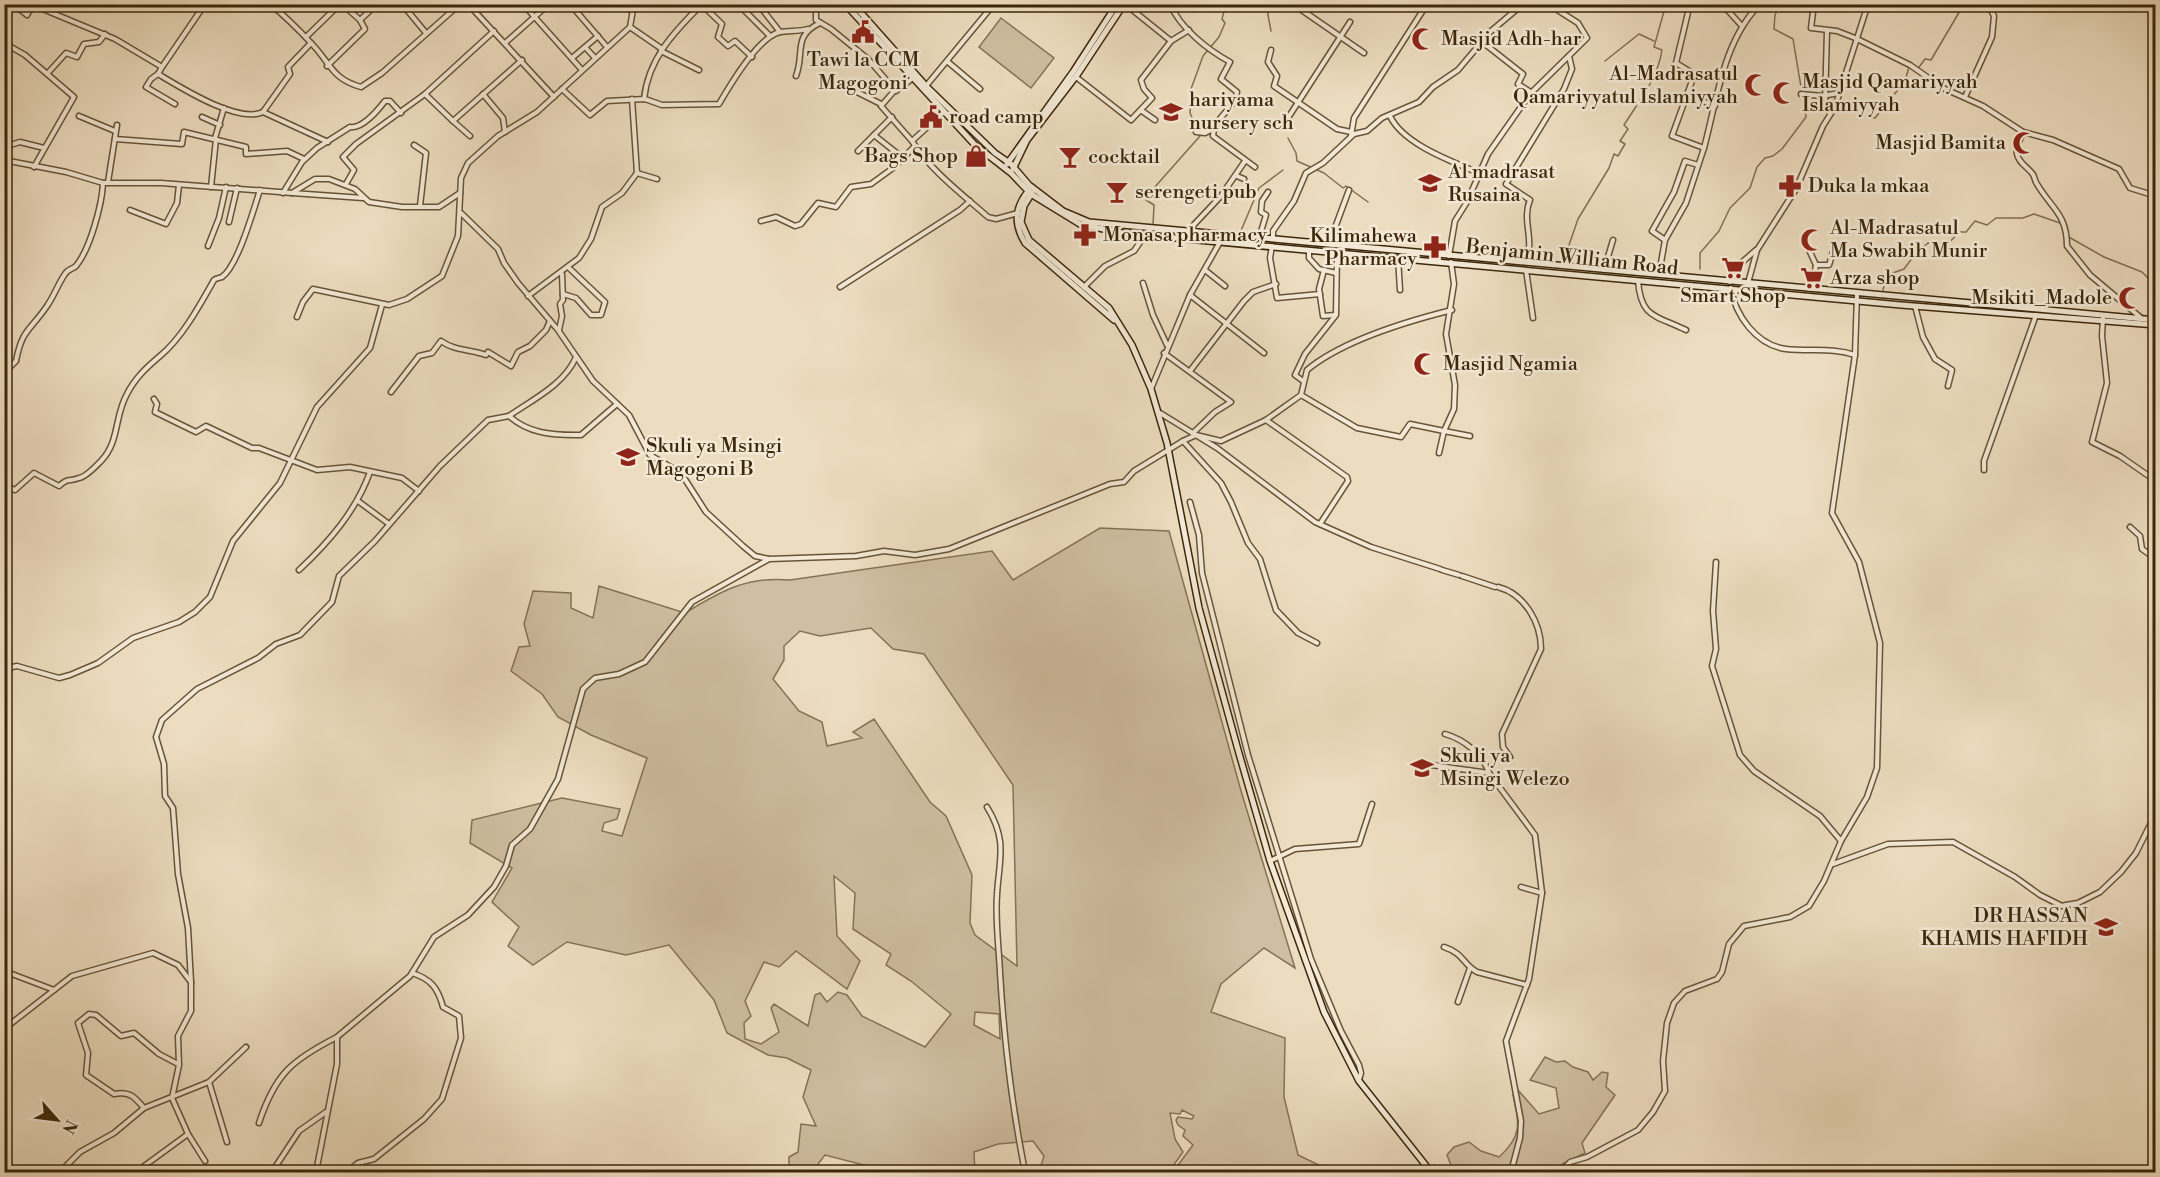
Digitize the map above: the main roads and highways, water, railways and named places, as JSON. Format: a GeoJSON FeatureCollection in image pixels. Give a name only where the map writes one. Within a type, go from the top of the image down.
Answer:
{"type":"FeatureCollection","features":[{"type":"Feature","properties":{"kind":"main road","name":"Benjamin William Road"},"geometry":{"type":"LineString","coordinates":[[845,4],[975,145],[1005,168],[1012,170]]}},
{"type":"Feature","properties":{"kind":"main road","name":"Benjamin William Road"},"geometry":{"type":"LineString","coordinates":[[853,4],[926,86],[995,153],[1008,161],[1012,170],[1031,190],[1063,211],[1089,222],[1259,238],[1309,250],[1398,258],[1450,259]]}},
{"type":"Feature","properties":{"kind":"main road"},"geometry":{"type":"LineString","coordinates":[[1005,168],[1073,72],[1117,4]]}},
{"type":"Feature","properties":{"kind":"main road"},"geometry":{"type":"LineString","coordinates":[[1012,170],[1027,140],[1076,77],[1125,4]]}},
{"type":"Feature","properties":{"kind":"main road","name":"Benjamin William Road"},"geometry":{"type":"LineString","coordinates":[[1031,190],[1088,227],[1145,235],[1220,241],[1329,244],[1450,259],[1658,275],[1730,285],[1748,284],[1812,290],[1915,305],[2156,320]]}},
{"type":"Feature","properties":{"kind":"main road"},"geometry":{"type":"LineString","coordinates":[[1031,190],[1019,213],[1018,231],[1025,243],[1083,288],[1121,328],[1132,345],[1160,413],[1199,608],[1270,861],[1324,1012],[1359,1081],[1433,1170]]}},
{"type":"Feature","properties":{"kind":"main road","name":"Benjamin William Road"},"geometry":{"type":"LineString","coordinates":[[1525,266],[1638,280],[1730,285],[2103,317],[2156,325]]}},
{"type":"Feature","properties":{"kind":"waterway"},"geometry":{"type":"LineString","coordinates":[[1153,225],[1154,205],[1146,200],[1146,197],[1200,136],[1190,113],[1191,89],[1203,56],[1219,37],[1225,23],[1222,19],[1226,4]]}},
{"type":"Feature","properties":{"kind":"waterway"},"geometry":{"type":"LineString","coordinates":[[1266,4],[1271,31]]}},
{"type":"Feature","properties":{"kind":"waterway"},"geometry":{"type":"LineString","coordinates":[[1569,260],[1570,250],[1568,248],[1578,219],[1609,168],[1614,154],[1618,156],[1625,144],[1620,141],[1628,129],[1624,125],[1647,89],[1660,60],[1662,50],[1654,47],[1666,4]]}},
{"type":"Feature","properties":{"kind":"waterway"},"geometry":{"type":"LineString","coordinates":[[1700,269],[1700,253],[1719,231],[1730,208],[1750,188],[1757,167],[1765,158],[1773,156],[1782,149],[1806,117],[1793,39],[1774,29],[1775,15],[1780,4]]}},
{"type":"Feature","properties":{"kind":"waterway"},"geometry":{"type":"LineString","coordinates":[[1917,70],[1925,59],[1931,60],[1964,4]]}},
{"type":"Feature","properties":{"kind":"waterway"},"geometry":{"type":"LineString","coordinates":[[1605,61],[1639,34],[1654,41]]}},
{"type":"Feature","properties":{"kind":"waterway"},"geometry":{"type":"LineString","coordinates":[[1871,117],[1875,118],[1905,81],[1909,67]]}},
{"type":"Feature","properties":{"kind":"waterway"},"geometry":{"type":"LineString","coordinates":[[1288,138],[1296,153],[1297,161],[1324,173],[1343,188],[1346,186],[1368,202]]}},
{"type":"Feature","properties":{"kind":"waterway"},"geometry":{"type":"LineString","coordinates":[[1240,233],[1259,188],[1283,170]]}},
{"type":"Feature","properties":{"kind":"waterway"},"geometry":{"type":"LineString","coordinates":[[1883,290],[1887,275],[1904,269],[1916,253],[1928,243],[1949,242],[1957,232],[1966,232],[1975,221],[1987,225],[1996,218],[2023,218],[2034,214],[2060,223],[2064,229]]}},
{"type":"Feature","properties":{"kind":"waterway"},"geometry":{"type":"LineString","coordinates":[[2067,236],[2104,257],[2142,272],[2152,282],[2156,281]]}},
{"type":"Feature","properties":{"kind":"place","name":"Tawi la CCM Magogoni"},"geometry":{"type":"Point","coordinates":[863,32]}},
{"type":"Feature","properties":{"kind":"place","name":"Masjid Adh-har"},"geometry":{"type":"Point","coordinates":[1423,39]}},
{"type":"Feature","properties":{"kind":"place","name":"Al-Madrasatul Qamariyyatul Islamiyyah"},"geometry":{"type":"Point","coordinates":[1756,85]}},
{"type":"Feature","properties":{"kind":"place","name":"Masjid Qamariyyah Islamiyyah"},"geometry":{"type":"Point","coordinates":[1784,93]}},
{"type":"Feature","properties":{"kind":"place","name":"hariyama nursery sch"},"geometry":{"type":"Point","coordinates":[1171,112]}},
{"type":"Feature","properties":{"kind":"place","name":"road camp"},"geometry":{"type":"Point","coordinates":[931,117]}},
{"type":"Feature","properties":{"kind":"place","name":"Masjid Bamita"},"geometry":{"type":"Point","coordinates":[2024,143]}},
{"type":"Feature","properties":{"kind":"place","name":"Bags Shop"},"geometry":{"type":"Point","coordinates":[976,156]}},
{"type":"Feature","properties":{"kind":"place","name":"cocktail"},"geometry":{"type":"Point","coordinates":[1070,157]}},
{"type":"Feature","properties":{"kind":"place","name":"Al madrasat Rusaina"},"geometry":{"type":"Point","coordinates":[1430,183]}},
{"type":"Feature","properties":{"kind":"place","name":"Duka la mkaa"},"geometry":{"type":"Point","coordinates":[1790,186]}},
{"type":"Feature","properties":{"kind":"place","name":"serengeti pub"},"geometry":{"type":"Point","coordinates":[1117,192]}},
{"type":"Feature","properties":{"kind":"place","name":"Monasa pharmacy"},"geometry":{"type":"Point","coordinates":[1085,235]}},
{"type":"Feature","properties":{"kind":"place","name":"Al-Madrasatul Ma Swabih Munir"},"geometry":{"type":"Point","coordinates":[1812,240]}},
{"type":"Feature","properties":{"kind":"place","name":"Kilimahewa Pharmacy"},"geometry":{"type":"Point","coordinates":[1435,247]}},
{"type":"Feature","properties":{"kind":"place","name":"Smart Shop"},"geometry":{"type":"Point","coordinates":[1733,268]}},
{"type":"Feature","properties":{"kind":"place","name":"Arza shop"},"geometry":{"type":"Point","coordinates":[1812,278]}},
{"type":"Feature","properties":{"kind":"place","name":"Msikiti_Madole"},"geometry":{"type":"Point","coordinates":[2130,298]}},
{"type":"Feature","properties":{"kind":"place","name":"Masjid Ngamia"},"geometry":{"type":"Point","coordinates":[1425,364]}},
{"type":"Feature","properties":{"kind":"place","name":"Skuli ya Msingi Magogoni B"},"geometry":{"type":"Point","coordinates":[628,457]}},
{"type":"Feature","properties":{"kind":"place","name":"Skuli ya Msingi Welezo"},"geometry":{"type":"Point","coordinates":[1422,768]}},
{"type":"Feature","properties":{"kind":"place","name":"DR HASSAN KHAMIS HAFIDH"},"geometry":{"type":"Point","coordinates":[2106,927]}}]}
